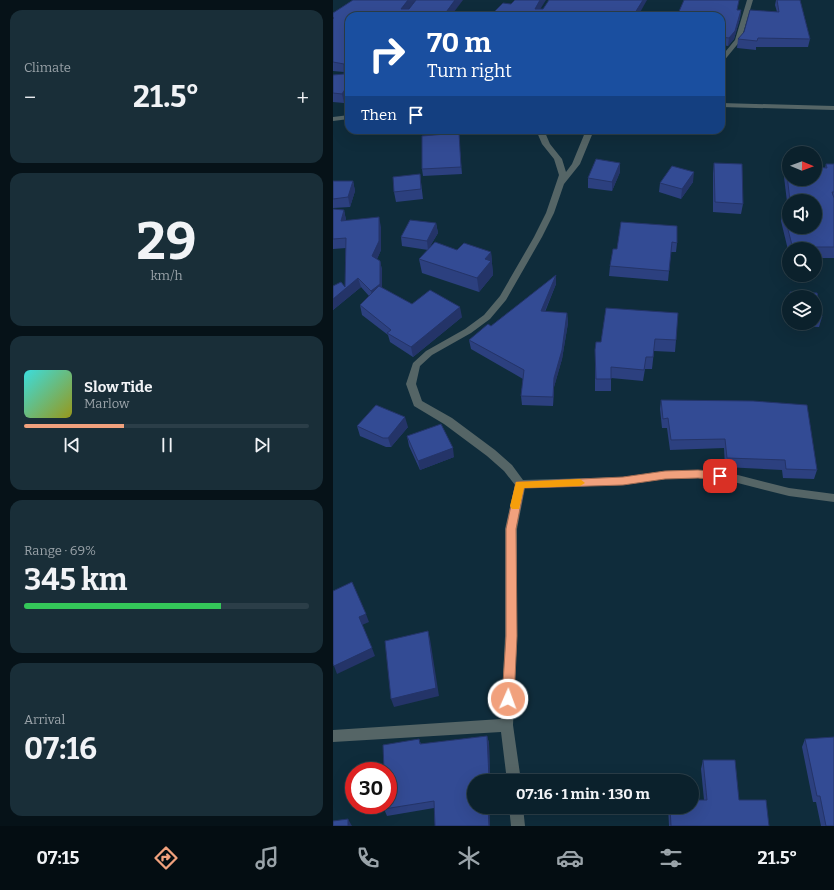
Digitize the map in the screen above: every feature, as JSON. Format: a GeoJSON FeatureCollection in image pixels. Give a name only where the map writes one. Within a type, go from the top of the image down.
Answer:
{"type":"FeatureCollection","features":[{"type":"Feature","properties":{"kind":"street"},"geometry":{"type":"LineString","coordinates":[[725,56],[738,40],[750,0]]}},
{"type":"Feature","properties":{"kind":"street"},"geometry":{"type":"LineString","coordinates":[[725,105],[762,108],[834,108]]}},
{"type":"Feature","properties":{"kind":"street"},"geometry":{"type":"LineString","coordinates":[[333,118],[345,117]]}},
{"type":"Feature","properties":{"kind":"street"},"geometry":{"type":"LineString","coordinates":[[513,774],[507,725],[511,636],[511,529],[520,484],[508,468],[491,452],[448,421],[418,403],[411,384],[416,365],[429,352],[468,330],[487,317],[503,298],[538,237],[563,175],[558,159],[546,144],[542,134]]}},
{"type":"Feature","properties":{"kind":"street"},"geometry":{"type":"LineString","coordinates":[[561,182],[575,164],[589,134]]}},
{"type":"Feature","properties":{"kind":"street"},"geometry":{"type":"LineString","coordinates":[[520,484],[623,481],[665,475],[698,474],[730,477],[789,492],[834,498]]}},
{"type":"Feature","properties":{"kind":"street"},"geometry":{"type":"LineString","coordinates":[[333,736],[507,725]]}},
{"type":"Feature","properties":{"kind":"street"},"geometry":{"type":"LineString","coordinates":[[516,814],[517,826]]}},
{"type":"Feature","properties":{"kind":"building"},"geometry":{"type":"Polygon","coordinates":[[[353,0],[408,0],[401,9],[409,9],[416,0],[455,0],[446,12],[345,12],[345,89],[342,94],[333,93],[333,75],[344,74],[344,64],[333,62],[333,13],[353,0]]]}},
{"type":"Feature","properties":{"kind":"building"},"geometry":{"type":"Polygon","coordinates":[[[515,0],[540,0],[535,9],[543,9],[549,0],[643,0],[636,12],[494,12],[503,3],[511,4],[515,0]]]}},
{"type":"Feature","properties":{"kind":"building"},"geometry":{"type":"Polygon","coordinates":[[[684,0],[739,0],[737,10],[741,10],[735,31],[729,38],[725,38],[725,12],[679,12],[684,0]]]}},
{"type":"Feature","properties":{"kind":"building"},"geometry":{"type":"Polygon","coordinates":[[[777,0],[800,0],[810,39],[758,38],[757,41],[738,39],[744,32],[750,10],[779,12],[777,0]]]}},
{"type":"Feature","properties":{"kind":"building"},"geometry":{"type":"Polygon","coordinates":[[[459,134],[461,167],[422,169],[422,136],[459,134]]]}},
{"type":"Feature","properties":{"kind":"building"},"geometry":{"type":"Polygon","coordinates":[[[596,159],[620,163],[612,182],[588,178],[596,159]]]}},
{"type":"Feature","properties":{"kind":"building"},"geometry":{"type":"Polygon","coordinates":[[[714,163],[742,164],[743,204],[715,202],[714,163]]]}},
{"type":"Feature","properties":{"kind":"building"},"geometry":{"type":"Polygon","coordinates":[[[826,164],[834,164],[834,192],[832,192],[834,198],[834,247],[822,247],[822,242],[791,242],[789,234],[822,234],[822,194],[789,194],[788,186],[822,186],[822,168],[827,168],[826,164]]]}},
{"type":"Feature","properties":{"kind":"building"},"geometry":{"type":"Polygon","coordinates":[[[672,166],[694,172],[682,189],[660,183],[672,166]]]}},
{"type":"Feature","properties":{"kind":"building"},"geometry":{"type":"Polygon","coordinates":[[[420,174],[421,189],[394,192],[393,177],[420,174]]]}},
{"type":"Feature","properties":{"kind":"building"},"geometry":{"type":"Polygon","coordinates":[[[333,181],[353,181],[348,197],[333,199],[333,181]]]}},
{"type":"Feature","properties":{"kind":"building"},"geometry":{"type":"Polygon","coordinates":[[[333,209],[344,210],[341,221],[379,217],[379,241],[372,256],[380,261],[380,284],[371,291],[358,278],[333,299],[333,286],[341,282],[345,287],[346,238],[333,239],[333,209]]]}},
{"type":"Feature","properties":{"kind":"building"},"geometry":{"type":"Polygon","coordinates":[[[410,220],[436,223],[427,241],[401,237],[410,220]]]}},
{"type":"Feature","properties":{"kind":"building"},"geometry":{"type":"Polygon","coordinates":[[[621,222],[677,226],[677,243],[672,242],[669,271],[610,266],[613,249],[617,249],[621,222]]]}},
{"type":"Feature","properties":{"kind":"building"},"geometry":{"type":"Polygon","coordinates":[[[435,242],[457,250],[464,243],[491,252],[485,259],[491,261],[477,278],[419,259],[435,242]]]}},
{"type":"Feature","properties":{"kind":"building"},"geometry":{"type":"Polygon","coordinates":[[[556,275],[541,311],[567,313],[562,350],[554,378],[553,397],[521,396],[524,370],[469,340],[488,324],[491,326],[556,275]]]}},
{"type":"Feature","properties":{"kind":"building"},"geometry":{"type":"Polygon","coordinates":[[[379,286],[412,304],[430,290],[460,307],[411,347],[387,333],[391,330],[360,305],[379,286]]]}},
{"type":"Feature","properties":{"kind":"building"},"geometry":{"type":"Polygon","coordinates":[[[606,308],[678,313],[676,340],[655,339],[653,357],[646,357],[644,370],[611,367],[611,379],[596,379],[596,342],[601,342],[606,308]]]}},
{"type":"Feature","properties":{"kind":"building"},"geometry":{"type":"Polygon","coordinates":[[[661,400],[753,401],[807,405],[817,470],[786,469],[785,460],[727,458],[725,439],[671,440],[668,418],[663,419],[661,400]]]}},
{"type":"Feature","properties":{"kind":"building"},"geometry":{"type":"Polygon","coordinates":[[[376,405],[405,417],[388,438],[383,438],[357,426],[376,405]]]}},
{"type":"Feature","properties":{"kind":"building"},"geometry":{"type":"Polygon","coordinates":[[[441,424],[453,448],[418,461],[407,436],[441,424]]]}},
{"type":"Feature","properties":{"kind":"building"},"geometry":{"type":"Polygon","coordinates":[[[352,582],[366,614],[359,617],[372,648],[334,666],[333,591],[352,582]]]}},
{"type":"Feature","properties":{"kind":"building"},"geometry":{"type":"Polygon","coordinates":[[[428,631],[436,688],[391,699],[385,641],[428,631]]]}},
{"type":"Feature","properties":{"kind":"building"},"geometry":{"type":"Polygon","coordinates":[[[487,736],[489,774],[467,774],[467,814],[488,814],[489,826],[435,826],[434,801],[397,807],[397,762],[384,762],[383,745],[419,739],[420,744],[487,736]]]}},
{"type":"Feature","properties":{"kind":"building"},"geometry":{"type":"Polygon","coordinates":[[[834,737],[834,826],[826,826],[820,796],[817,796],[805,739],[834,737]]]}},
{"type":"Feature","properties":{"kind":"building"},"geometry":{"type":"Polygon","coordinates":[[[703,760],[735,760],[739,800],[766,800],[769,826],[671,826],[670,814],[699,814],[699,800],[707,800],[703,760]]]}},
{"type":"Feature","properties":{"kind":"building"},"geometry":{"type":"Polygon","coordinates":[[[348,819],[348,826],[333,826],[333,821],[348,819]]]}},
{"type":"Feature","properties":{"kind":"slow traffic"},"geometry":{"type":"LineString","coordinates":[[515,506],[520,484],[580,483]]}},
{"type":"Feature","properties":{"kind":"route"},"geometry":{"type":"LineString","coordinates":[[508,699],[513,558],[511,529],[520,484],[623,481],[665,475],[698,474],[720,476]]}}]}
